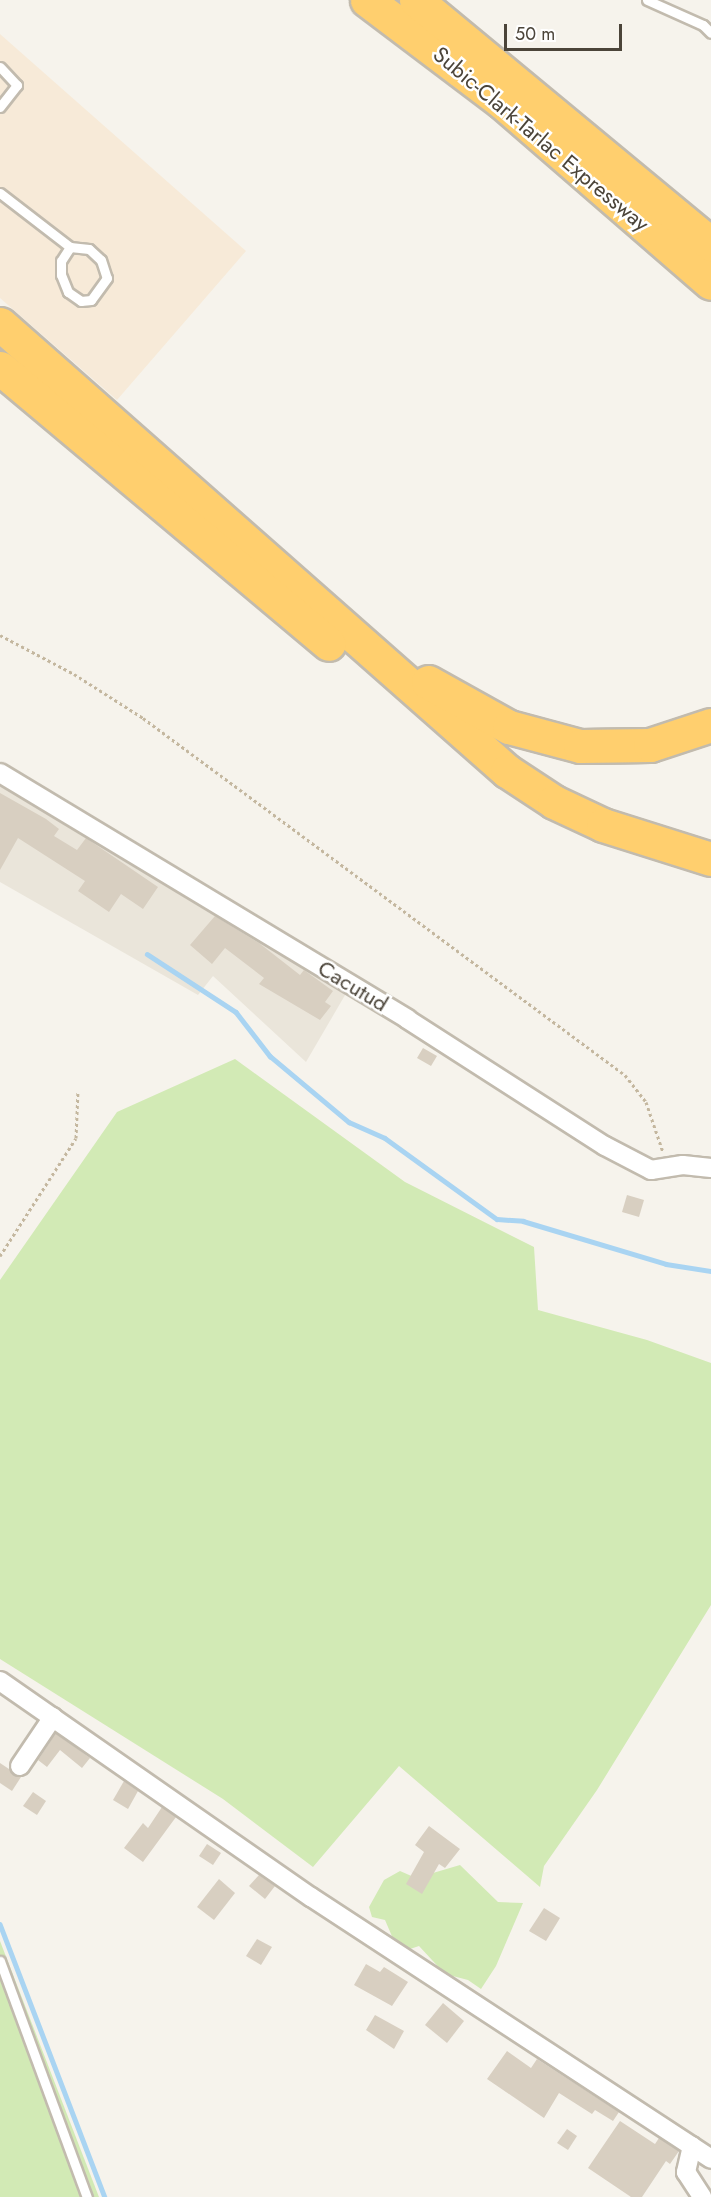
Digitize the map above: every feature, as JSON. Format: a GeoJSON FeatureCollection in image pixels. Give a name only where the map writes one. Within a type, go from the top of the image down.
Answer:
{"type":"FeatureCollection","features":[{"type":"Feature","properties":{"kind":"highway","name":"Subic-Clark-Tarlac Expressway"},"geometry":{"type":"LineString","coordinates":[[367,0],[502,102],[711,283]]}},
{"type":"Feature","properties":{"kind":"highway","name":"Subic-Clark-Tarlac Expressway"},"geometry":{"type":"LineString","coordinates":[[416,0],[711,244]]}},
{"type":"Feature","properties":{"kind":"highway"},"geometry":{"type":"LineString","coordinates":[[502,102],[510,125],[711,306]]}},
{"type":"Feature","properties":{"kind":"highway"},"geometry":{"type":"LineString","coordinates":[[0,324],[264,555],[476,746],[531,787],[603,825],[711,859]]}},
{"type":"Feature","properties":{"kind":"highway"},"geometry":{"type":"LineString","coordinates":[[0,368],[515,799],[564,830],[618,854],[671,868],[711,872]]}},
{"type":"Feature","properties":{"kind":"highway"},"geometry":{"type":"LineString","coordinates":[[264,555],[424,680],[466,706],[510,727],[565,744],[615,748],[667,742],[711,725]]}},
{"type":"Feature","properties":{"kind":"street","name":"Cacutud"},"geometry":{"type":"LineString","coordinates":[[0,773],[407,1019],[605,1146],[651,1170],[668,1170],[683,1166],[711,1167]]}},
{"type":"Feature","properties":{"kind":"street"},"geometry":{"type":"LineString","coordinates":[[0,1681],[311,1897],[711,2159]]}},
{"type":"Feature","properties":{"kind":"street"},"geometry":{"type":"LineString","coordinates":[[20,1766],[52,1717]]}},
{"type":"Feature","properties":{"kind":"street"},"geometry":{"type":"LineString","coordinates":[[692,2146],[686,2172],[702,2197]]}},
{"type":"Feature","properties":{"kind":"lane"},"geometry":{"type":"LineString","coordinates":[[647,0],[703,25],[711,33]]}},
{"type":"Feature","properties":{"kind":"lane"},"geometry":{"type":"LineString","coordinates":[[0,68],[17,85],[0,107]]}},
{"type":"Feature","properties":{"kind":"lane"},"geometry":{"type":"LineString","coordinates":[[0,193],[70,247],[89,249],[100,260],[107,278],[91,300],[81,301],[68,292],[61,275],[61,261],[70,247]]}},
{"type":"Feature","properties":{"kind":"lane"},"geometry":{"type":"LineString","coordinates":[[0,1961],[87,2197]]}},
{"type":"Feature","properties":{"kind":"path"},"geometry":{"type":"LineString","coordinates":[[0,635],[74,674],[143,718],[625,1075],[646,1102],[668,1170]]}},
{"type":"Feature","properties":{"kind":"path"},"geometry":{"type":"LineString","coordinates":[[0,1256],[76,1138],[78,1091]]}},
{"type":"Feature","properties":{"kind":"shaded area"},"geometry":{"type":"Polygon","coordinates":[[[0,34],[246,251],[117,400],[0,298],[0,34]]]}},
{"type":"Feature","properties":{"kind":"shaded area"},"geometry":{"type":"Polygon","coordinates":[[[0,772],[348,990],[306,1062],[213,976],[198,995],[0,882],[0,772]]]}},
{"type":"Feature","properties":{"kind":"green space"},"geometry":{"type":"Polygon","coordinates":[[[235,1059],[405,1182],[534,1247],[538,1310],[647,1340],[711,1363],[711,1605],[597,1790],[544,1866],[540,1887],[399,1766],[313,1867],[223,1799],[0,1659],[0,1280],[117,1112],[235,1059]]]}},
{"type":"Feature","properties":{"kind":"green space"},"geometry":{"type":"Polygon","coordinates":[[[460,1865],[498,1902],[523,1903],[496,1966],[481,1989],[468,1980],[445,1974],[419,1946],[407,1950],[397,1948],[385,1920],[372,1917],[369,1907],[384,1880],[400,1871],[416,1878],[460,1865]]]}},
{"type":"Feature","properties":{"kind":"green space"},"geometry":{"type":"Polygon","coordinates":[[[0,1941],[99,2197],[0,2197],[0,1941]]]}},
{"type":"Feature","properties":{"kind":"building"},"geometry":{"type":"Polygon","coordinates":[[[0,793],[46,819],[59,829],[54,836],[77,850],[86,838],[158,887],[143,909],[121,894],[109,912],[78,891],[85,881],[18,838],[0,870],[0,793]]]}},
{"type":"Feature","properties":{"kind":"building"},"geometry":{"type":"Polygon","coordinates":[[[215,916],[259,943],[300,975],[304,970],[333,991],[325,1002],[331,1006],[320,1020],[259,984],[264,978],[225,948],[212,964],[190,945],[215,916]]]}},
{"type":"Feature","properties":{"kind":"building"},"geometry":{"type":"Polygon","coordinates":[[[423,1048],[437,1056],[431,1066],[417,1058],[423,1048]]]}},
{"type":"Feature","properties":{"kind":"building"},"geometry":{"type":"Polygon","coordinates":[[[627,1195],[644,1200],[639,1217],[622,1212],[627,1195]]]}},
{"type":"Feature","properties":{"kind":"building"},"geometry":{"type":"Polygon","coordinates":[[[56,1733],[90,1758],[82,1768],[60,1750],[47,1767],[38,1760],[56,1733]]]}},
{"type":"Feature","properties":{"kind":"building"},"geometry":{"type":"Polygon","coordinates":[[[0,1763],[21,1777],[12,1791],[0,1783],[0,1763]]]}},
{"type":"Feature","properties":{"kind":"building"},"geometry":{"type":"Polygon","coordinates":[[[124,1781],[138,1791],[128,1809],[113,1800],[124,1781]]]}},
{"type":"Feature","properties":{"kind":"building"},"geometry":{"type":"Polygon","coordinates":[[[33,1792],[46,1801],[37,1815],[23,1806],[33,1792]]]}},
{"type":"Feature","properties":{"kind":"building"},"geometry":{"type":"Polygon","coordinates":[[[162,1807],[176,1817],[143,1862],[124,1848],[143,1823],[148,1828],[162,1807]]]}},
{"type":"Feature","properties":{"kind":"building"},"geometry":{"type":"Polygon","coordinates":[[[429,1826],[460,1849],[445,1868],[439,1864],[422,1894],[406,1884],[424,1852],[415,1845],[429,1826]]]}},
{"type":"Feature","properties":{"kind":"building"},"geometry":{"type":"Polygon","coordinates":[[[207,1844],[221,1853],[213,1865],[199,1856],[207,1844]]]}},
{"type":"Feature","properties":{"kind":"building"},"geometry":{"type":"Polygon","coordinates":[[[259,1875],[275,1886],[265,1899],[249,1886],[259,1875]]]}},
{"type":"Feature","properties":{"kind":"building"},"geometry":{"type":"Polygon","coordinates":[[[219,1879],[235,1893],[214,1920],[197,1907],[219,1879]]]}},
{"type":"Feature","properties":{"kind":"building"},"geometry":{"type":"Polygon","coordinates":[[[544,1908],[560,1918],[546,1941],[529,1931],[544,1908]]]}},
{"type":"Feature","properties":{"kind":"building"},"geometry":{"type":"Polygon","coordinates":[[[257,1939],[272,1947],[261,1965],[246,1956],[257,1939]]]}},
{"type":"Feature","properties":{"kind":"building"},"geometry":{"type":"Polygon","coordinates":[[[366,1964],[380,1972],[384,1967],[408,1982],[392,2006],[354,1985],[366,1964]]]}},
{"type":"Feature","properties":{"kind":"building"},"geometry":{"type":"Polygon","coordinates":[[[443,2003],[464,2021],[447,2043],[425,2025],[443,2003]]]}},
{"type":"Feature","properties":{"kind":"building"},"geometry":{"type":"Polygon","coordinates":[[[375,2015],[404,2031],[394,2049],[366,2030],[375,2015]]]}},
{"type":"Feature","properties":{"kind":"building"},"geometry":{"type":"Polygon","coordinates":[[[507,2051],[531,2068],[537,2059],[619,2112],[613,2121],[595,2110],[592,2114],[559,2093],[544,2118],[487,2079],[507,2051]]]}},
{"type":"Feature","properties":{"kind":"building"},"geometry":{"type":"Polygon","coordinates":[[[620,2121],[655,2144],[659,2138],[679,2151],[670,2164],[666,2161],[642,2197],[631,2197],[588,2168],[620,2121]]]}},
{"type":"Feature","properties":{"kind":"building"},"geometry":{"type":"Polygon","coordinates":[[[567,2129],[577,2136],[568,2150],[557,2143],[567,2129]]]}},
{"type":"Feature","properties":{"kind":"waterway"},"geometry":{"type":"LineString","coordinates":[[147,954],[236,1012],[270,1056],[349,1122],[385,1138],[497,1219],[523,1221],[666,1264],[711,1271]]}},
{"type":"Feature","properties":{"kind":"waterway"},"geometry":{"type":"LineString","coordinates":[[0,1924],[105,2197]]}}]}
